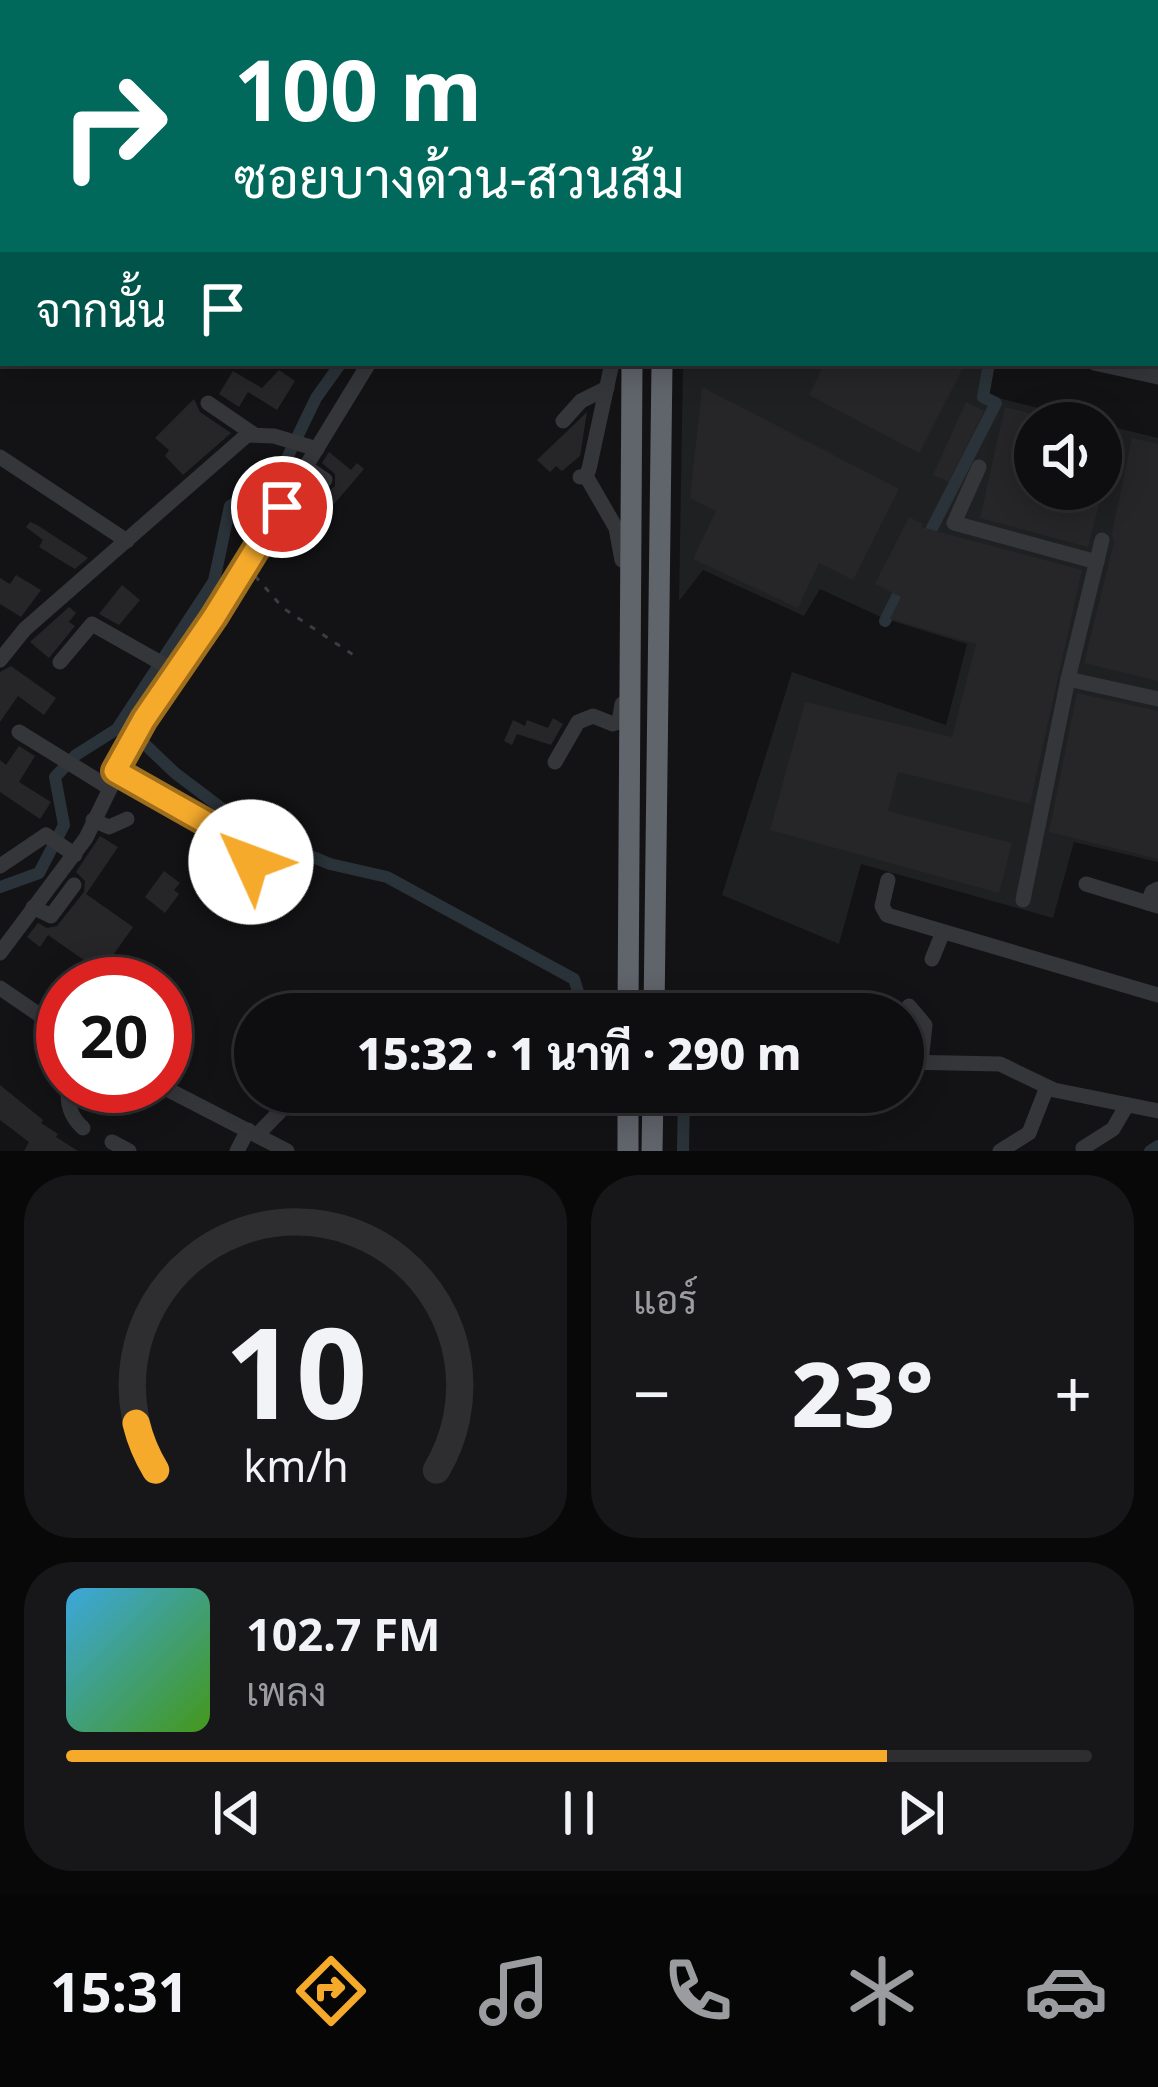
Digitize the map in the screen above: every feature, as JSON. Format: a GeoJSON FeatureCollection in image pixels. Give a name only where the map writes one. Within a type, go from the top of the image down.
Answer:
{"type":"FeatureCollection","features":[{"type":"Feature","properties":{"kind":"highway"},"geometry":{"type":"LineString","coordinates":[[628,993],[632,366]]}},
{"type":"Feature","properties":{"kind":"highway"},"geometry":{"type":"LineString","coordinates":[[654,993],[662,366]]}},
{"type":"Feature","properties":{"kind":"highway"},"geometry":{"type":"LineString","coordinates":[[628,1113],[628,1151]]}},
{"type":"Feature","properties":{"kind":"highway"},"geometry":{"type":"LineString","coordinates":[[652,1151],[653,1113]]}},
{"type":"Feature","properties":{"kind":"street"},"geometry":{"type":"LineString","coordinates":[[0,953],[93,820],[130,742],[173,669],[246,566],[367,366]]}},
{"type":"Feature","properties":{"kind":"street"},"geometry":{"type":"LineString","coordinates":[[556,762],[585,717],[613,724],[622,718],[622,555],[609,514],[581,476],[611,366]]}},
{"type":"Feature","properties":{"kind":"street"},"geometry":{"type":"LineString","coordinates":[[1108,366],[1158,377]]}},
{"type":"Feature","properties":{"kind":"street"},"geometry":{"type":"LineString","coordinates":[[563,421],[581,401],[607,388]]}},
{"type":"Feature","properties":{"kind":"street"},"geometry":{"type":"LineString","coordinates":[[208,403],[252,433],[314,448]]}},
{"type":"Feature","properties":{"kind":"street"},"geometry":{"type":"LineString","coordinates":[[6,651],[252,433]]}},
{"type":"Feature","properties":{"kind":"street"},"geometry":{"type":"LineString","coordinates":[[0,457],[127,542]]}},
{"type":"Feature","properties":{"kind":"street"},"geometry":{"type":"LineString","coordinates":[[979,466],[954,524],[1096,562]]}},
{"type":"Feature","properties":{"kind":"street"},"geometry":{"type":"LineString","coordinates":[[306,467],[325,480]]}},
{"type":"Feature","properties":{"kind":"street"},"geometry":{"type":"LineString","coordinates":[[1023,900],[1102,540]]}},
{"type":"Feature","properties":{"kind":"street"},"geometry":{"type":"LineString","coordinates":[[60,662],[92,624],[173,669]]}},
{"type":"Feature","properties":{"kind":"street"},"geometry":{"type":"LineString","coordinates":[[1068,679],[1158,699]]}},
{"type":"Feature","properties":{"kind":"street"},"geometry":{"type":"LineString","coordinates":[[19,732],[77,772],[111,779],[244,844],[251,862],[234,879]]}},
{"type":"Feature","properties":{"kind":"street"},"geometry":{"type":"LineString","coordinates":[[93,820],[109,826],[127,819]]}},
{"type":"Feature","properties":{"kind":"street"},"geometry":{"type":"LineString","coordinates":[[0,866],[48,836],[72,853]]}},
{"type":"Feature","properties":{"kind":"street"},"geometry":{"type":"LineString","coordinates":[[888,880],[883,912],[1158,995]]}},
{"type":"Feature","properties":{"kind":"street"},"geometry":{"type":"LineString","coordinates":[[1086,884],[1155,900]]}},
{"type":"Feature","properties":{"kind":"street"},"geometry":{"type":"LineString","coordinates":[[33,907],[51,916],[74,885]]}},
{"type":"Feature","properties":{"kind":"street"},"geometry":{"type":"LineString","coordinates":[[932,959],[944,932]]}},
{"type":"Feature","properties":{"kind":"street"},"geometry":{"type":"LineString","coordinates":[[0,988],[36,1013]]}},
{"type":"Feature","properties":{"kind":"street"},"geometry":{"type":"LineString","coordinates":[[924,1062],[1000,1064],[1047,1087],[1158,1112]]}},
{"type":"Feature","properties":{"kind":"street"},"geometry":{"type":"LineString","coordinates":[[1000,1151],[1029,1133],[1047,1087]]}},
{"type":"Feature","properties":{"kind":"street"},"geometry":{"type":"LineString","coordinates":[[192,1102],[287,1151]]}},
{"type":"Feature","properties":{"kind":"street"},"geometry":{"type":"LineString","coordinates":[[1083,1148],[1113,1129],[1127,1105]]}},
{"type":"Feature","properties":{"kind":"street"},"geometry":{"type":"LineString","coordinates":[[72,1113],[83,1127]]}},
{"type":"Feature","properties":{"kind":"street"},"geometry":{"type":"LineString","coordinates":[[237,1151],[276,1113]]}},
{"type":"Feature","properties":{"kind":"street"},"geometry":{"type":"LineString","coordinates":[[112,1142],[129,1151]]}},
{"type":"Feature","properties":{"kind":"path"},"geometry":{"type":"LineString","coordinates":[[246,566],[283,608],[355,656]]}},
{"type":"Feature","properties":{"kind":"shaded area"},"geometry":{"type":"Polygon","coordinates":[[[683,366],[990,366],[986,395],[1014,402],[1014,510],[1122,510],[1122,429],[1158,438],[1158,862],[1074,842],[1053,918],[861,864],[839,944],[722,895],[792,672],[946,725],[967,644],[883,618],[820,589],[804,616],[703,570],[679,601],[683,366]]]}},
{"type":"Feature","properties":{"kind":"building"},"geometry":{"type":"Polygon","coordinates":[[[824,366],[963,368],[919,453],[809,395],[824,366]]]}},
{"type":"Feature","properties":{"kind":"building"},"geometry":{"type":"Polygon","coordinates":[[[279,370],[295,381],[277,410],[248,392],[239,407],[219,394],[233,371],[262,388],[279,370]]]}},
{"type":"Feature","properties":{"kind":"building"},"geometry":{"type":"Polygon","coordinates":[[[702,387],[899,489],[853,580],[819,563],[798,608],[693,559],[716,511],[690,498],[702,387]]]}},
{"type":"Feature","properties":{"kind":"building"},"geometry":{"type":"Polygon","coordinates":[[[194,399],[200,412],[231,433],[183,475],[165,456],[169,450],[155,438],[194,399]]]}},
{"type":"Feature","properties":{"kind":"building"},"geometry":{"type":"Polygon","coordinates":[[[966,402],[984,411],[949,482],[933,475],[966,402]]]}},
{"type":"Feature","properties":{"kind":"building"},"geometry":{"type":"Polygon","coordinates":[[[1005,407],[1014,409],[1014,510],[1098,510],[1088,547],[980,518],[1005,407]]]}},
{"type":"Feature","properties":{"kind":"building"},"geometry":{"type":"Polygon","coordinates":[[[587,412],[580,456],[562,471],[556,466],[550,472],[537,460],[587,412]]]}},
{"type":"Feature","properties":{"kind":"building"},"geometry":{"type":"Polygon","coordinates":[[[1132,438],[1158,444],[1158,681],[1084,663],[1114,543],[1117,510],[1122,510],[1132,438]]]}},
{"type":"Feature","properties":{"kind":"building"},"geometry":{"type":"Polygon","coordinates":[[[329,452],[351,470],[357,463],[364,469],[311,531],[294,516],[311,496],[335,486],[335,474],[322,463],[329,452]]]}},
{"type":"Feature","properties":{"kind":"building"},"geometry":{"type":"Polygon","coordinates":[[[909,517],[921,527],[1082,570],[1030,804],[898,772],[888,811],[1012,843],[999,893],[770,830],[805,702],[952,737],[976,644],[890,619],[901,597],[875,584],[909,517]]]}},
{"type":"Feature","properties":{"kind":"building"},"geometry":{"type":"Polygon","coordinates":[[[30,522],[88,558],[75,569],[39,547],[43,540],[26,527],[30,522]]]}},
{"type":"Feature","properties":{"kind":"building"},"geometry":{"type":"Polygon","coordinates":[[[16,575],[41,590],[21,617],[0,604],[0,578],[10,584],[16,575]]]}},
{"type":"Feature","properties":{"kind":"building"},"geometry":{"type":"Polygon","coordinates":[[[122,585],[140,600],[119,625],[99,614],[122,585]]]}},
{"type":"Feature","properties":{"kind":"building"},"geometry":{"type":"Polygon","coordinates":[[[69,607],[76,613],[69,622],[75,626],[49,658],[30,642],[69,607]]]}},
{"type":"Feature","properties":{"kind":"building"},"geometry":{"type":"Polygon","coordinates":[[[11,666],[56,698],[44,715],[18,696],[0,722],[0,672],[11,666]]]}},
{"type":"Feature","properties":{"kind":"building"},"geometry":{"type":"Polygon","coordinates":[[[1077,693],[1158,711],[1158,859],[1049,832],[1077,693]]]}},
{"type":"Feature","properties":{"kind":"building"},"geometry":{"type":"Polygon","coordinates":[[[553,718],[563,724],[551,745],[517,734],[512,745],[504,741],[513,720],[548,728],[553,718]]]}},
{"type":"Feature","properties":{"kind":"building"},"geometry":{"type":"Polygon","coordinates":[[[19,746],[35,756],[19,782],[51,802],[40,819],[0,792],[0,760],[6,765],[19,746]]]}},
{"type":"Feature","properties":{"kind":"building"},"geometry":{"type":"Polygon","coordinates":[[[100,836],[118,847],[86,894],[133,927],[112,957],[80,957],[48,935],[40,947],[27,937],[38,923],[57,926],[84,892],[85,881],[76,872],[100,836]]]}},
{"type":"Feature","properties":{"kind":"building"},"geometry":{"type":"Polygon","coordinates":[[[262,856],[304,877],[287,910],[270,901],[278,887],[262,878],[262,856]]]}},
{"type":"Feature","properties":{"kind":"building"},"geometry":{"type":"Polygon","coordinates":[[[164,871],[180,883],[174,890],[179,894],[165,913],[145,897],[164,871]]]}},
{"type":"Feature","properties":{"kind":"building"},"geometry":{"type":"Polygon","coordinates":[[[0,1085],[78,1151],[24,1151],[29,1142],[0,1120],[0,1085]]]}},
{"type":"Feature","properties":{"kind":"waterway"},"geometry":{"type":"LineString","coordinates":[[0,887],[39,873],[64,825],[55,777],[76,755],[117,729],[214,581],[230,506],[277,479],[316,398],[339,366]]}},
{"type":"Feature","properties":{"kind":"waterway"},"geometry":{"type":"LineString","coordinates":[[926,540],[996,403],[983,397],[988,366]]}},
{"type":"Feature","properties":{"kind":"waterway"},"geometry":{"type":"LineString","coordinates":[[885,621],[903,585]]}},
{"type":"Feature","properties":{"kind":"waterway"},"geometry":{"type":"LineString","coordinates":[[132,732],[175,773],[253,832],[330,864],[387,877],[574,979],[578,993]]}},
{"type":"Feature","properties":{"kind":"waterway"},"geometry":{"type":"LineString","coordinates":[[683,1151],[684,1113]]}},
{"type":"Feature","properties":{"kind":"waterway"},"geometry":{"type":"LineString","coordinates":[[1150,1151],[1158,1146]]}},
{"type":"Feature","properties":{"kind":"route"},"geometry":{"type":"LineString","coordinates":[[251,862],[244,844],[115,771],[282,507]]}}]}
